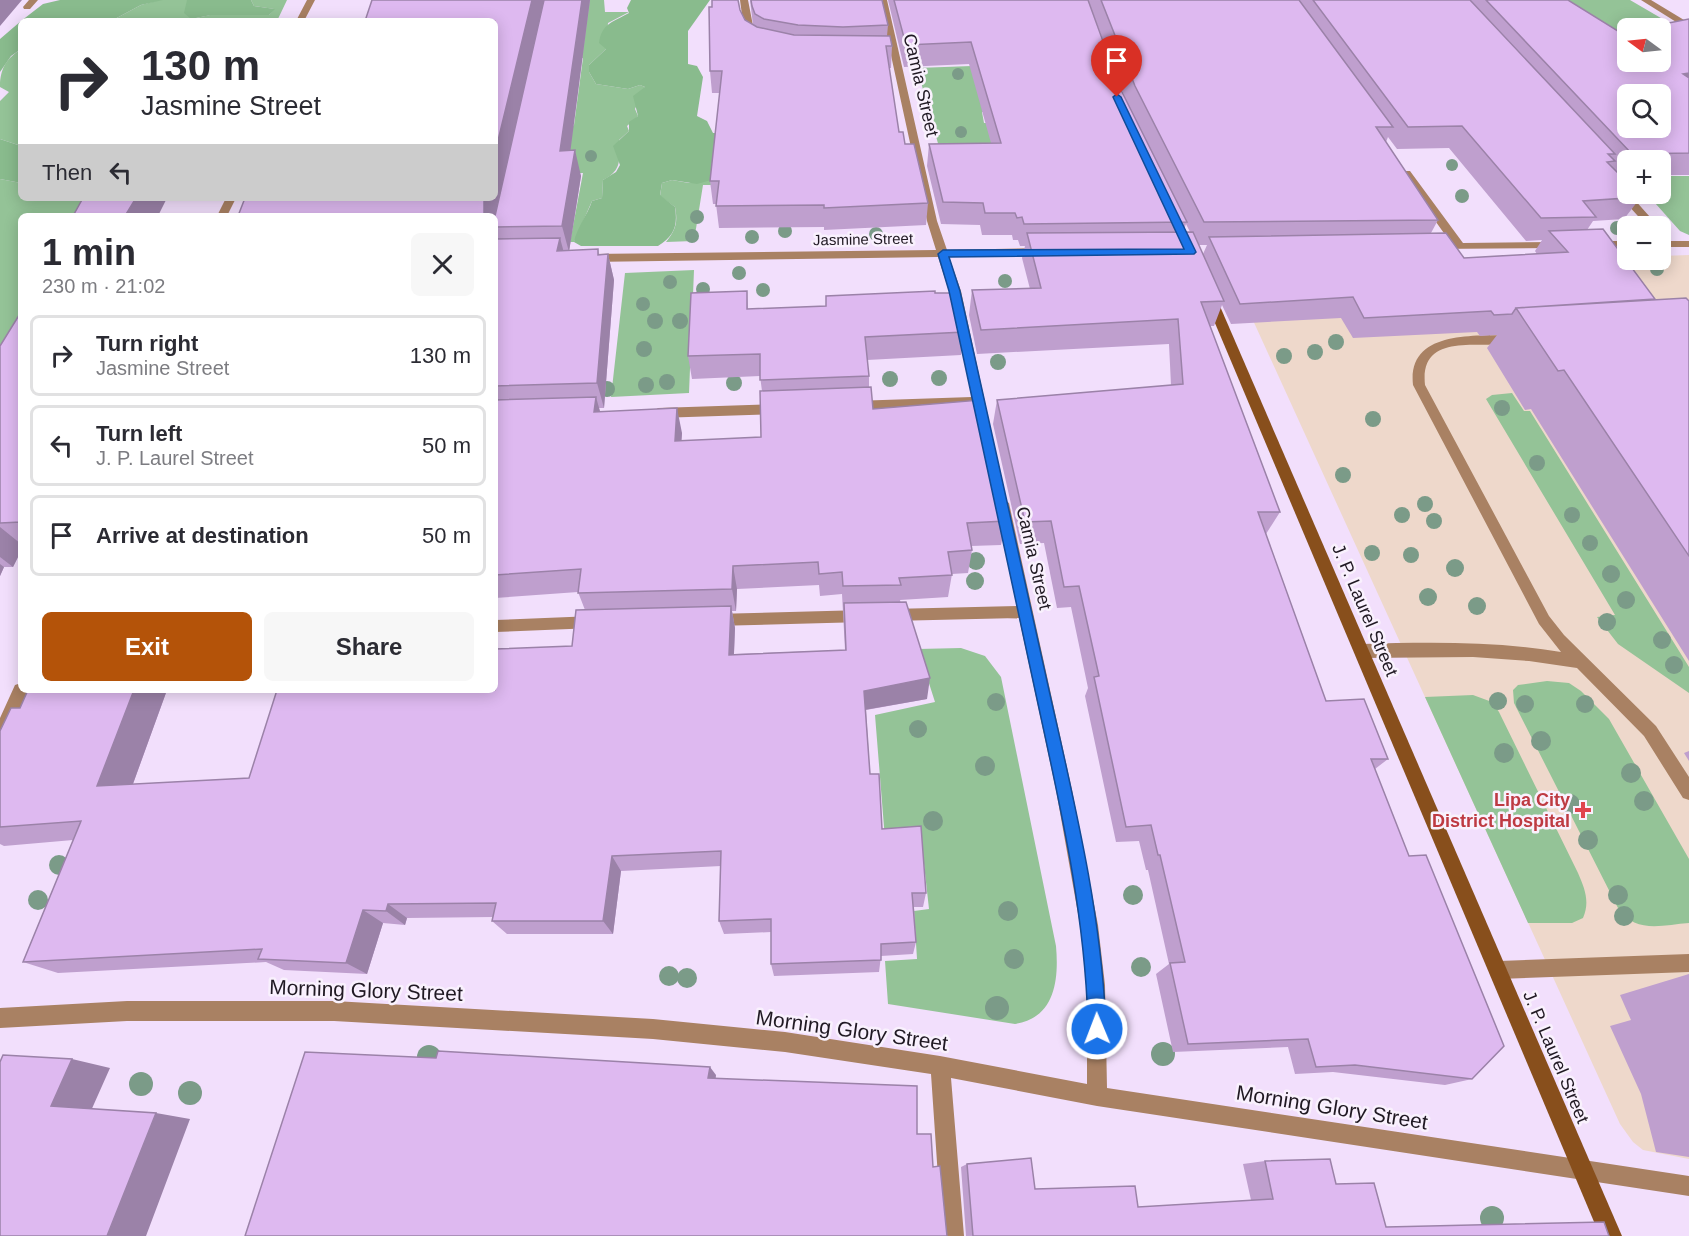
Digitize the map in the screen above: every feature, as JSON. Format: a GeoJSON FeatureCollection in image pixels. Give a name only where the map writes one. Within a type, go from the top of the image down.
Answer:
{"type":"FeatureCollection","features":[{"type":"Feature","properties":{"kind":"street"},"geometry":{"type":"LineString","coordinates":[[302,18],[311,0]]}},
{"type":"Feature","properties":{"kind":"street"},"geometry":{"type":"LineString","coordinates":[[744,0],[748,30],[752,39],[764,48]]}},
{"type":"Feature","properties":{"kind":"street","name":"Camia Street"},"geometry":{"type":"LineString","coordinates":[[883,0],[888,52],[930,212],[955,291],[986,435]]}},
{"type":"Feature","properties":{"kind":"street"},"geometry":{"type":"LineString","coordinates":[[1645,0],[1689,27]]}},
{"type":"Feature","properties":{"kind":"street"},"geometry":{"type":"LineString","coordinates":[[1396,159],[1459,246]]}},
{"type":"Feature","properties":{"kind":"street"},"geometry":{"type":"LineString","coordinates":[[1613,183],[1644,216]]}},
{"type":"Feature","properties":{"kind":"street"},"geometry":{"type":"LineString","coordinates":[[1671,242],[1689,244]]}},
{"type":"Feature","properties":{"kind":"street"},"geometry":{"type":"LineString","coordinates":[[1424,247],[1617,244]]}},
{"type":"Feature","properties":{"kind":"street","name":"Jasmine Street"},"geometry":{"type":"LineString","coordinates":[[578,258],[1059,252]]}},
{"type":"Feature","properties":{"kind":"street","name":"J. P. Laurel Street"},"geometry":{"type":"LineString","coordinates":[[1204,284],[1611,1236]]}},
{"type":"Feature","properties":{"kind":"street"},"geometry":{"type":"LineString","coordinates":[[1527,338],[1469,341],[1435,348],[1423,356],[1418,370],[1419,385],[1539,613],[1559,640],[1650,731],[1689,792]]}},
{"type":"Feature","properties":{"kind":"street"},"geometry":{"type":"LineString","coordinates":[[837,406],[979,401]]}},
{"type":"Feature","properties":{"kind":"street"},"geometry":{"type":"LineString","coordinates":[[648,413],[790,408]]}},
{"type":"Feature","properties":{"kind":"street","name":"Camia Street"},"geometry":{"type":"LineString","coordinates":[[999,490],[1089,925],[1096,984],[1097,1096]]}},
{"type":"Feature","properties":{"kind":"street"},"geometry":{"type":"LineString","coordinates":[[696,620],[1026,612]]}},
{"type":"Feature","properties":{"kind":"street"},"geometry":{"type":"LineString","coordinates":[[498,626],[614,622]]}},
{"type":"Feature","properties":{"kind":"street"},"geometry":{"type":"LineString","coordinates":[[1362,651],[1434,648],[1486,650],[1526,653],[1584,663]]}},
{"type":"Feature","properties":{"kind":"street"},"geometry":{"type":"LineString","coordinates":[[0,736],[20,693]]}},
{"type":"Feature","properties":{"kind":"street"},"geometry":{"type":"LineString","coordinates":[[1499,970],[1689,963]]}},
{"type":"Feature","properties":{"kind":"street","name":"Morning Glory Street"},"geometry":{"type":"LineString","coordinates":[[0,1018],[203,1010],[411,1014],[664,1030],[785,1042],[940,1066],[1097,1096],[1689,1186]]}},
{"type":"Feature","properties":{"kind":"street"},"geometry":{"type":"LineString","coordinates":[[940,1066],[953,1236]]}},
{"type":"Feature","properties":{"kind":"shaded area","name":"Lipa City District Hospital"},"geometry":{"type":"Polygon","coordinates":[[[1689,255],[1689,1159],[1643,1150],[1633,1142],[1620,1124],[1230,270],[1239,260],[1617,256],[1617,270],[1671,270],[1671,256],[1689,255]]]}},
{"type":"Feature","properties":{"kind":"green space"},"geometry":{"type":"Polygon","coordinates":[[[60,0],[163,0],[141,5],[117,18],[25,18],[43,4],[60,0]]]}},
{"type":"Feature","properties":{"kind":"green space"},"geometry":{"type":"Polygon","coordinates":[[[159,0],[187,0],[191,18],[117,18],[141,5],[159,0]]]}},
{"type":"Feature","properties":{"kind":"green space"},"geometry":{"type":"Polygon","coordinates":[[[187,0],[251,0],[254,6],[275,9],[269,15],[211,15],[190,18],[184,13],[187,0]]]}},
{"type":"Feature","properties":{"kind":"green space"},"geometry":{"type":"Polygon","coordinates":[[[251,0],[287,0],[278,18],[196,18],[210,15],[269,15],[274,9],[254,6],[251,0]]]}},
{"type":"Feature","properties":{"kind":"green space"},"geometry":{"type":"Polygon","coordinates":[[[555,0],[604,0],[605,12],[629,12],[608,23],[606,49],[589,65],[589,72],[596,84],[628,89],[640,85],[645,87],[635,109],[638,116],[627,126],[629,131],[619,140],[617,168],[603,180],[602,198],[592,201],[574,242],[570,242],[583,173],[517,175],[574,125],[583,58],[541,59],[555,0]]]}},
{"type":"Feature","properties":{"kind":"green space"},"geometry":{"type":"Polygon","coordinates":[[[631,0],[710,0],[688,31],[688,64],[697,66],[703,77],[697,116],[707,121],[713,133],[735,133],[725,176],[697,184],[672,180],[662,183],[660,195],[675,207],[676,214],[674,230],[658,246],[581,246],[574,242],[577,231],[592,201],[602,198],[603,180],[616,172],[620,165],[613,146],[629,131],[629,122],[638,116],[633,96],[645,87],[640,85],[628,89],[596,84],[589,72],[589,65],[606,49],[599,43],[600,36],[609,24],[629,13],[627,8],[631,0]]]}},
{"type":"Feature","properties":{"kind":"green space"},"geometry":{"type":"Polygon","coordinates":[[[1526,0],[1630,0],[1661,18],[1617,18],[1617,56],[1526,0]]]}},
{"type":"Feature","properties":{"kind":"green space"},"geometry":{"type":"Polygon","coordinates":[[[18,24],[18,51],[11,56],[0,72],[0,39],[18,24]]]}},
{"type":"Feature","properties":{"kind":"green space"},"geometry":{"type":"Polygon","coordinates":[[[18,51],[18,145],[0,139],[0,101],[9,92],[0,87],[1,75],[11,57],[18,51]]]}},
{"type":"Feature","properties":{"kind":"green space"},"geometry":{"type":"Polygon","coordinates":[[[999,65],[1013,111],[982,112],[984,123],[1017,123],[1028,163],[944,165],[917,68],[999,65]]]}},
{"type":"Feature","properties":{"kind":"green space"},"geometry":{"type":"Polygon","coordinates":[[[1643,72],[1666,72],[1682,96],[1671,89],[1671,84],[1662,84],[1643,72]]]}},
{"type":"Feature","properties":{"kind":"green space"},"geometry":{"type":"Polygon","coordinates":[[[0,139],[18,145],[18,182],[0,179],[0,139]]]}},
{"type":"Feature","properties":{"kind":"green space"},"geometry":{"type":"Polygon","coordinates":[[[725,176],[754,185],[703,185],[694,241],[666,242],[674,230],[676,217],[675,207],[660,196],[662,183],[672,180],[689,183],[725,176]]]}},
{"type":"Feature","properties":{"kind":"green space"},"geometry":{"type":"Polygon","coordinates":[[[1671,176],[1689,176],[1689,235],[1680,231],[1671,221],[1671,216],[1667,216],[1656,204],[1671,204],[1671,176]]]}},
{"type":"Feature","properties":{"kind":"green space"},"geometry":{"type":"Polygon","coordinates":[[[0,179],[18,182],[18,201],[110,201],[104,213],[18,213],[18,373],[0,396],[0,179]]]}},
{"type":"Feature","properties":{"kind":"green space"},"geometry":{"type":"Polygon","coordinates":[[[694,270],[689,393],[611,397],[625,273],[694,270]]]}},
{"type":"Feature","properties":{"kind":"green space"},"geometry":{"type":"Polygon","coordinates":[[[1512,393],[1524,411],[1530,411],[1689,667],[1689,693],[1618,644],[1597,617],[1615,615],[1486,399],[1492,395],[1512,393]]]}},
{"type":"Feature","properties":{"kind":"green space"},"geometry":{"type":"Polygon","coordinates":[[[961,648],[985,656],[1001,677],[1056,946],[1056,972],[1052,996],[1039,1014],[1015,1024],[888,1004],[885,961],[917,959],[914,911],[929,909],[921,837],[885,839],[875,715],[935,702],[918,649],[961,648]]]}},
{"type":"Feature","properties":{"kind":"green space"},"geometry":{"type":"Polygon","coordinates":[[[1547,681],[1569,683],[1581,691],[1609,719],[1689,859],[1689,923],[1641,925],[1632,922],[1618,908],[1514,703],[1513,690],[1518,685],[1547,681]]]}},
{"type":"Feature","properties":{"kind":"green space"},"geometry":{"type":"Polygon","coordinates":[[[1473,695],[1492,702],[1499,712],[1581,879],[1586,901],[1583,918],[1572,923],[1528,923],[1425,697],[1473,695]]]}},
{"type":"Feature","properties":{"kind":"building"},"geometry":{"type":"Polygon","coordinates":[[[372,0],[532,0],[498,141],[498,18],[366,18],[372,0]]]}},
{"type":"Feature","properties":{"kind":"building"},"geometry":{"type":"Polygon","coordinates":[[[544,0],[582,0],[560,151],[575,150],[562,226],[498,227],[498,213],[496,213],[544,0]]]}},
{"type":"Feature","properties":{"kind":"building"},"geometry":{"type":"Polygon","coordinates":[[[712,0],[738,0],[745,20],[757,27],[794,35],[890,36],[892,46],[886,46],[899,132],[903,132],[905,144],[914,144],[928,203],[824,208],[824,205],[716,206],[719,181],[710,181],[722,71],[710,71],[709,7],[712,7],[712,0]]]}},
{"type":"Feature","properties":{"kind":"building"},"geometry":{"type":"Polygon","coordinates":[[[751,0],[882,0],[888,25],[843,27],[798,25],[764,19],[755,14],[751,0]]]}},
{"type":"Feature","properties":{"kind":"building"},"geometry":{"type":"Polygon","coordinates":[[[894,0],[1088,0],[1120,88],[1187,222],[1024,224],[1022,217],[1017,218],[1015,213],[985,213],[983,203],[943,202],[929,144],[1001,143],[971,42],[906,45],[894,0]]]}},
{"type":"Feature","properties":{"kind":"building"},"geometry":{"type":"Polygon","coordinates":[[[1101,0],[1299,0],[1393,127],[1376,127],[1438,220],[1204,222],[1135,86],[1101,0]]]}},
{"type":"Feature","properties":{"kind":"building"},"geometry":{"type":"Polygon","coordinates":[[[1313,0],[1470,0],[1615,154],[1608,154],[1615,161],[1607,162],[1617,172],[1617,199],[1583,201],[1596,217],[1541,218],[1462,126],[1408,127],[1313,0]]]}},
{"type":"Feature","properties":{"kind":"building"},"geometry":{"type":"Polygon","coordinates":[[[1486,0],[1568,0],[1617,31],[1617,72],[1671,72],[1671,23],[1689,19],[1689,73],[1683,74],[1689,78],[1689,153],[1671,153],[1671,150],[1628,150],[1486,0]]]}},
{"type":"Feature","properties":{"kind":"building"},"geometry":{"type":"Polygon","coordinates":[[[81,201],[134,201],[127,213],[75,213],[81,201]]]}},
{"type":"Feature","properties":{"kind":"building"},"geometry":{"type":"Polygon","coordinates":[[[244,201],[484,201],[484,213],[239,213],[244,201]]]}},
{"type":"Feature","properties":{"kind":"building"},"geometry":{"type":"Polygon","coordinates":[[[1603,229],[1617,248],[1617,270],[1633,270],[1655,299],[1516,308],[1512,314],[1494,315],[1491,311],[1364,318],[1353,297],[1240,304],[1209,237],[1446,233],[1464,258],[1568,252],[1549,231],[1603,229]]]}},
{"type":"Feature","properties":{"kind":"building"},"geometry":{"type":"Polygon","coordinates":[[[1193,232],[1224,301],[1201,302],[1280,512],[1258,512],[1326,701],[1364,699],[1388,759],[1371,759],[1409,856],[1426,855],[1504,1046],[1472,1079],[1355,1065],[1316,1067],[1308,1039],[1188,1044],[1170,963],[1185,962],[1160,855],[1158,855],[1151,825],[1126,827],[1094,677],[1099,676],[1079,586],[1064,587],[1051,521],[1025,522],[997,400],[1183,384],[1178,319],[981,330],[972,290],[1041,288],[1027,233],[1193,232]]]}},
{"type":"Feature","properties":{"kind":"building"},"geometry":{"type":"Polygon","coordinates":[[[560,238],[557,251],[598,249],[598,255],[608,254],[597,383],[498,386],[498,239],[560,238]]]}},
{"type":"Feature","properties":{"kind":"building"},"geometry":{"type":"Polygon","coordinates":[[[747,291],[747,309],[826,306],[826,296],[935,291],[935,293],[955,293],[964,332],[865,337],[869,376],[760,380],[760,354],[688,356],[691,293],[747,291]]]}},
{"type":"Feature","properties":{"kind":"building"},"geometry":{"type":"Polygon","coordinates":[[[1686,298],[1689,301],[1689,556],[1564,370],[1558,371],[1516,308],[1686,298]]]}},
{"type":"Feature","properties":{"kind":"building"},"geometry":{"type":"Polygon","coordinates":[[[18,317],[18,522],[0,523],[0,346],[18,317]]]}},
{"type":"Feature","properties":{"kind":"building"},"geometry":{"type":"Polygon","coordinates":[[[871,387],[873,409],[980,400],[1006,521],[967,523],[972,550],[948,552],[952,575],[899,578],[901,585],[843,586],[842,572],[819,574],[818,562],[733,566],[732,589],[578,593],[581,569],[498,575],[498,400],[596,397],[594,412],[677,408],[675,441],[761,437],[760,391],[871,387]]]}},
{"type":"Feature","properties":{"kind":"building"},"geometry":{"type":"Polygon","coordinates":[[[906,602],[930,678],[864,691],[870,774],[879,774],[882,829],[921,826],[926,893],[912,893],[916,942],[881,944],[881,960],[771,964],[771,919],[719,921],[721,851],[612,856],[603,921],[492,921],[496,903],[388,904],[386,911],[363,910],[346,963],[258,959],[262,949],[23,962],[81,821],[0,827],[0,731],[11,708],[20,708],[27,693],[133,693],[97,786],[249,778],[276,693],[498,693],[498,649],[572,646],[576,610],[731,606],[729,655],[846,650],[844,603],[906,602]]]}},
{"type":"Feature","properties":{"kind":"building"},"geometry":{"type":"Polygon","coordinates":[[[438,1051],[710,1067],[708,1078],[917,1086],[917,1134],[931,1134],[933,1167],[940,1166],[947,1236],[245,1236],[305,1052],[436,1058],[438,1051]]]}},
{"type":"Feature","properties":{"kind":"building"},"geometry":{"type":"Polygon","coordinates":[[[3,1055],[72,1059],[51,1106],[156,1113],[107,1236],[0,1236],[0,1062],[3,1055]]]}},
{"type":"Feature","properties":{"kind":"building"},"geometry":{"type":"Polygon","coordinates":[[[1031,1158],[1035,1189],[1135,1186],[1138,1207],[1273,1199],[1265,1161],[1330,1159],[1336,1184],[1374,1183],[1386,1227],[1604,1222],[1609,1236],[973,1236],[967,1164],[1031,1158]]]}},
{"type":"Feature","properties":{"kind":"place","name":"Lipa City District Hospital"},"geometry":{"type":"Point","coordinates":[1583,810]}},
{"type":"Feature","properties":{"kind":"route"},"geometry":{"type":"LineString","coordinates":[[1097,1029],[1096,984],[1089,925],[1064,790],[955,291],[943,254],[1151,250],[1191,252],[1170,213],[1117,97]]}}]}
